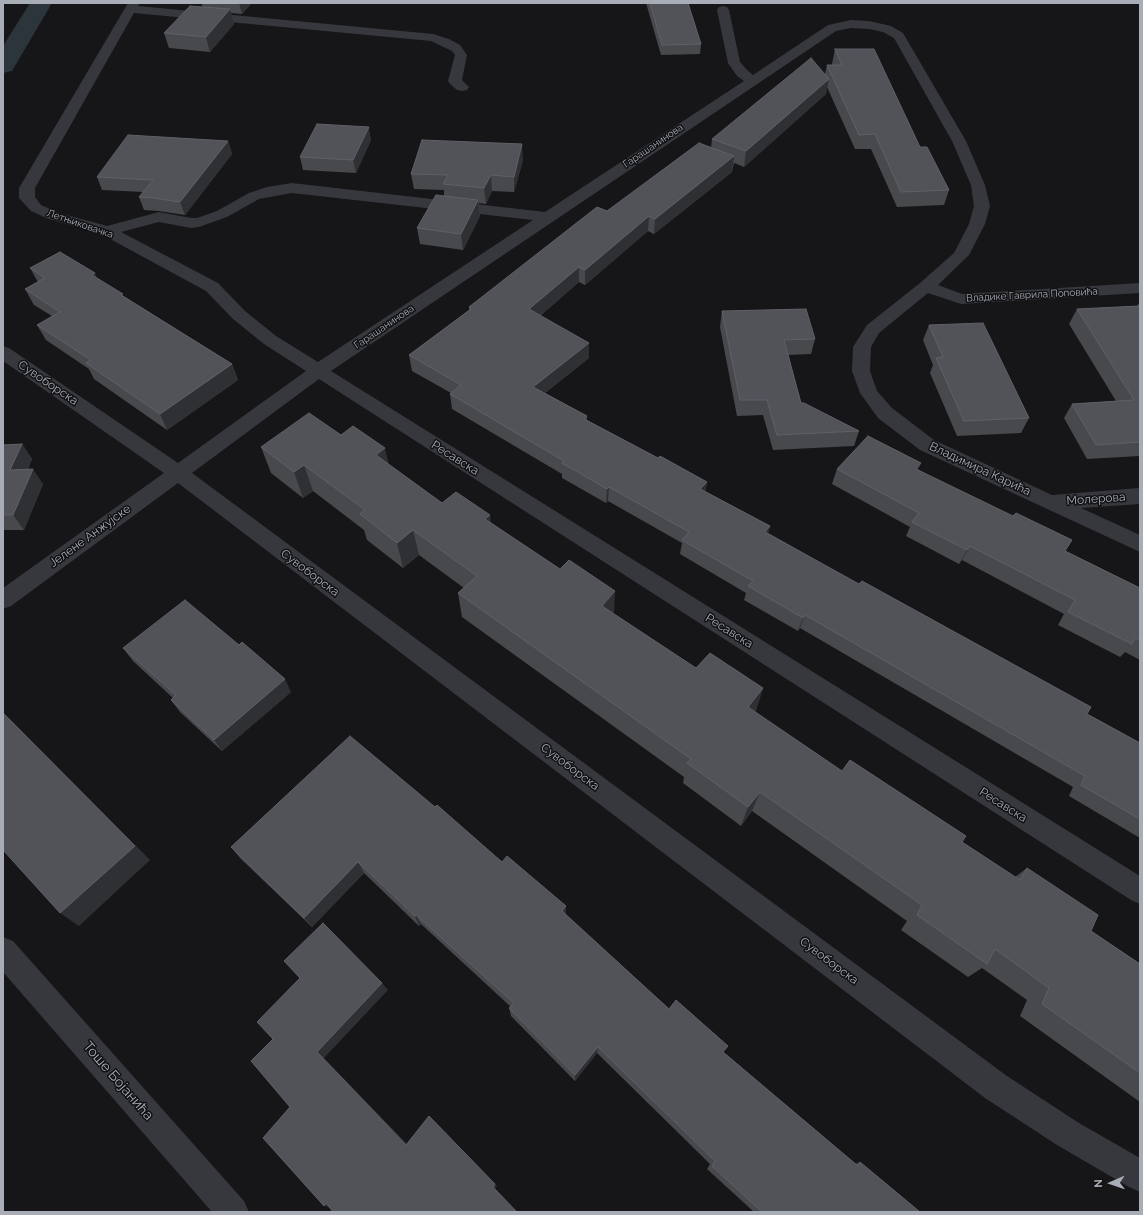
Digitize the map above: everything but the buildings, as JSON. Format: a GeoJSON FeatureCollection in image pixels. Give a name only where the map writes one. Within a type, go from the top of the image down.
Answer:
{"type":"FeatureCollection","features":[{"type":"Feature","properties":{"kind":"street"},"geometry":{"type":"LineString","coordinates":[[132,6],[433,38],[456,48],[461,55],[455,81],[462,87]]}},
{"type":"Feature","properties":{"kind":"street","name":"Летњиковачка"},"geometry":{"type":"LineString","coordinates":[[132,6],[27,188],[27,198],[36,208],[54,216],[107,231],[212,287],[239,315],[270,340],[318,371]]}},
{"type":"Feature","properties":{"kind":"street"},"geometry":{"type":"LineString","coordinates":[[723,10],[734,63],[742,73],[752,80]]}},
{"type":"Feature","properties":{"kind":"street","name":"Гарашанинова"},"geometry":{"type":"LineString","coordinates":[[178,473],[318,371],[832,28],[851,24],[869,25],[887,29],[898,36],[959,141],[978,185],[982,206],[977,224],[962,255],[926,287]]}},
{"type":"Feature","properties":{"kind":"street"},"geometry":{"type":"LineString","coordinates":[[107,231],[160,217],[191,223],[200,222],[222,214],[254,196],[267,192],[292,188],[548,217]]}},
{"type":"Feature","properties":{"kind":"street","name":"Владике Гаврила Поповића"},"geometry":{"type":"LineString","coordinates":[[926,287],[961,299],[1140,288]]}},
{"type":"Feature","properties":{"kind":"street","name":"Владимира Карића"},"geometry":{"type":"LineString","coordinates":[[926,287],[873,329],[862,347],[861,371],[869,393],[885,413],[927,445],[1140,544]]}},
{"type":"Feature","properties":{"kind":"street","name":"Сувоборска"},"geometry":{"type":"LineString","coordinates":[[3,352],[178,473],[996,1087],[1068,1134],[1140,1176]]}},
{"type":"Feature","properties":{"kind":"street","name":"Ресавска"},"geometry":{"type":"LineString","coordinates":[[318,371],[1140,891]]}},
{"type":"Feature","properties":{"kind":"street","name":"Јелене Анжујске"},"geometry":{"type":"LineString","coordinates":[[3,600],[178,473]]}},
{"type":"Feature","properties":{"kind":"street","name":"Молерова"},"geometry":{"type":"LineString","coordinates":[[1052,503],[1140,496]]}},
{"type":"Feature","properties":{"kind":"street","name":"Тоше Бојанића"},"geometry":{"type":"LineString","coordinates":[[3,951],[233,1212]]}},
{"type":"Feature","properties":{"kind":"waterway"},"geometry":{"type":"LineString","coordinates":[[3,66],[41,3]]}}]}
